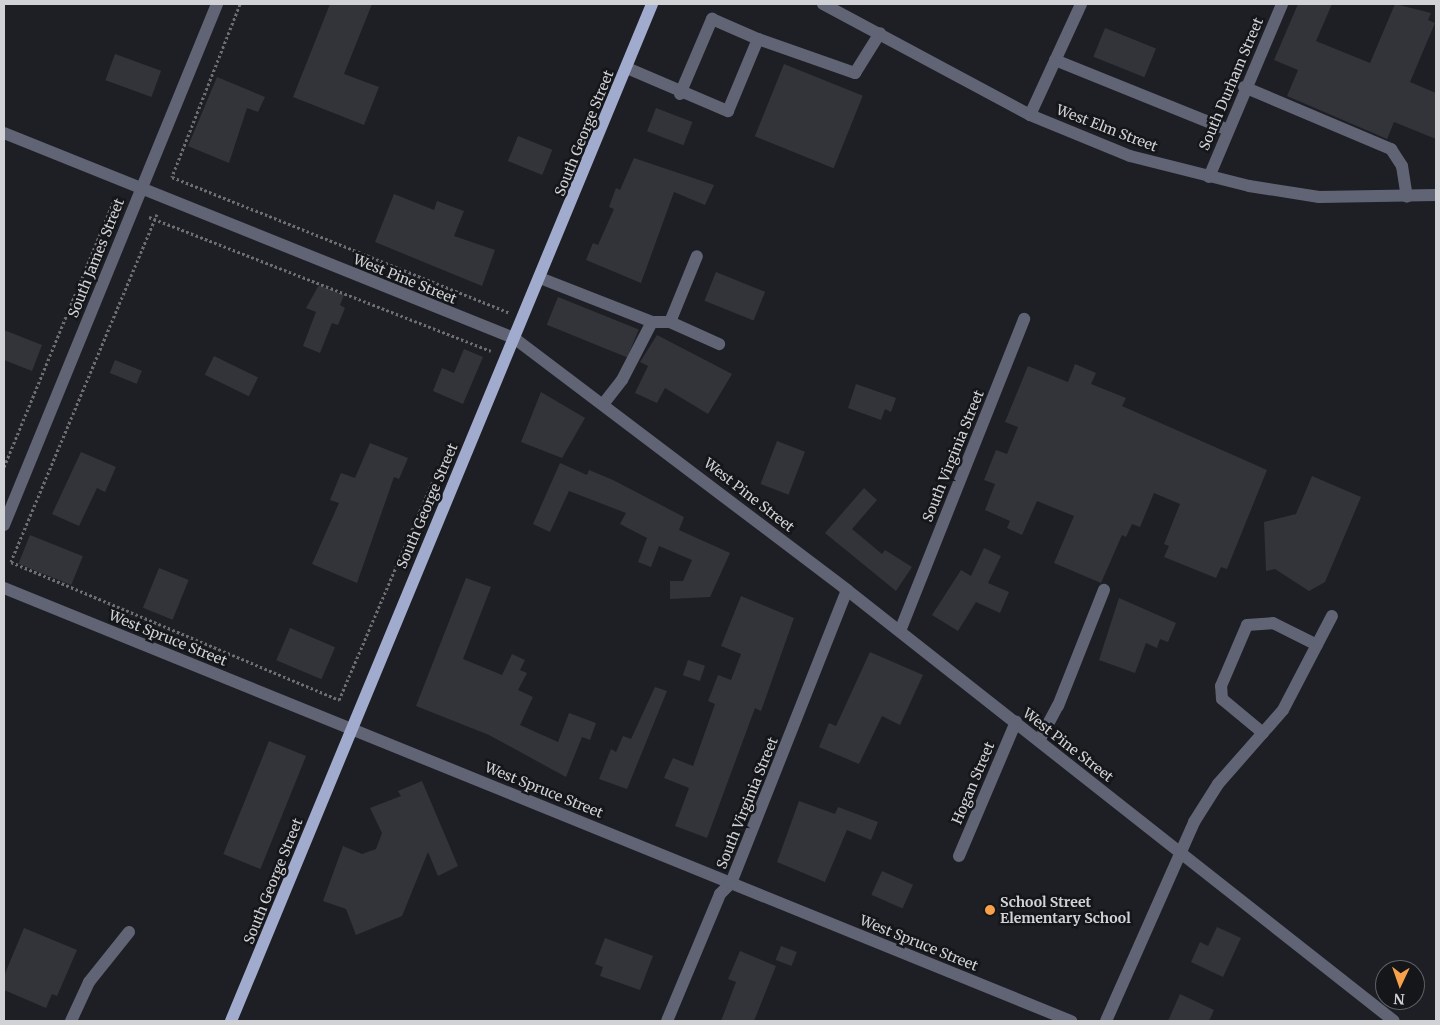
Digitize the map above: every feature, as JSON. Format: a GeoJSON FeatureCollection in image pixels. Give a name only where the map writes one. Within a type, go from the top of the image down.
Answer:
{"type":"FeatureCollection","features":[{"type":"Feature","properties":{"kind":"main road","name":"South George Street"},"geometry":{"type":"LineString","coordinates":[[232,1021],[351,727],[540,278],[652,4]]}},
{"type":"Feature","properties":{"kind":"street","name":"South James Street"},"geometry":{"type":"LineString","coordinates":[[4,525],[217,4]]}},
{"type":"Feature","properties":{"kind":"street","name":"West Elm Street"},"geometry":{"type":"LineString","coordinates":[[823,4],[1030,115],[1130,156],[1209,176],[1319,197],[1436,196]]}},
{"type":"Feature","properties":{"kind":"street"},"geometry":{"type":"LineString","coordinates":[[1030,115],[1081,4]]}},
{"type":"Feature","properties":{"kind":"street","name":"South Durham Street"},"geometry":{"type":"LineString","coordinates":[[1209,176],[1226,129],[1282,4]]}},
{"type":"Feature","properties":{"kind":"street"},"geometry":{"type":"LineString","coordinates":[[680,94],[712,20],[758,39],[855,73],[880,33]]}},
{"type":"Feature","properties":{"kind":"street"},"geometry":{"type":"LineString","coordinates":[[627,68],[680,94],[728,111],[758,39]]}},
{"type":"Feature","properties":{"kind":"street"},"geometry":{"type":"LineString","coordinates":[[1055,60],[1226,129]]}},
{"type":"Feature","properties":{"kind":"street"},"geometry":{"type":"LineString","coordinates":[[1244,87],[1392,150],[1402,166],[1407,197]]}},
{"type":"Feature","properties":{"kind":"street","name":"West Pine Street"},"geometry":{"type":"LineString","coordinates":[[4,134],[514,338],[604,402],[900,631],[1394,1021]]}},
{"type":"Feature","properties":{"kind":"street"},"geometry":{"type":"LineString","coordinates":[[670,322],[697,256]]}},
{"type":"Feature","properties":{"kind":"street"},"geometry":{"type":"LineString","coordinates":[[540,278],[652,322],[670,322],[719,344]]}},
{"type":"Feature","properties":{"kind":"street","name":"South Virginia Street"},"geometry":{"type":"LineString","coordinates":[[900,631],[1024,319]]}},
{"type":"Feature","properties":{"kind":"street"},"geometry":{"type":"LineString","coordinates":[[604,402],[622,380],[652,322]]}},
{"type":"Feature","properties":{"kind":"street","name":"West Spruce Street"},"geometry":{"type":"LineString","coordinates":[[4,588],[351,727],[1071,1021]]}},
{"type":"Feature","properties":{"kind":"street","name":"South Virginia Street"},"geometry":{"type":"LineString","coordinates":[[668,1021],[720,894],[732,883],[847,590]]}},
{"type":"Feature","properties":{"kind":"street"},"geometry":{"type":"LineString","coordinates":[[1039,741],[1058,706],[1104,590]]}},
{"type":"Feature","properties":{"kind":"street"},"geometry":{"type":"LineString","coordinates":[[1106,1021],[1178,851],[1218,784],[1283,710],[1332,616]]}},
{"type":"Feature","properties":{"kind":"street"},"geometry":{"type":"LineString","coordinates":[[1263,733],[1222,699],[1221,686],[1247,625],[1273,623],[1317,645]]}},
{"type":"Feature","properties":{"kind":"street","name":"Hogan Street"},"geometry":{"type":"LineString","coordinates":[[959,856],[1016,722]]}},
{"type":"Feature","properties":{"kind":"street"},"geometry":{"type":"LineString","coordinates":[[71,1021],[89,982],[129,932]]}},
{"type":"Feature","properties":{"kind":"path"},"geometry":{"type":"LineString","coordinates":[[240,4],[172,177],[510,313]]}},
{"type":"Feature","properties":{"kind":"path"},"geometry":{"type":"LineString","coordinates":[[4,467],[113,203]]}},
{"type":"Feature","properties":{"kind":"path"},"geometry":{"type":"LineString","coordinates":[[157,214],[11,562],[339,700],[440,464]]}},
{"type":"Feature","properties":{"kind":"path"},"geometry":{"type":"LineString","coordinates":[[149,216],[491,351]]}},
{"type":"Feature","properties":{"kind":"building"},"geometry":{"type":"Polygon","coordinates":[[[330,4],[372,4],[344,74],[379,87],[364,125],[293,97],[330,4]]]}},
{"type":"Feature","properties":{"kind":"building"},"geometry":{"type":"Polygon","coordinates":[[[1298,4],[1332,4],[1316,41],[1370,63],[1395,4],[1431,13],[1428,20],[1435,23],[1410,82],[1436,93],[1436,139],[1394,122],[1387,139],[1287,96],[1298,70],[1274,60],[1298,4]]]}},
{"type":"Feature","properties":{"kind":"building"},"geometry":{"type":"Polygon","coordinates":[[[1105,28],[1156,49],[1144,77],[1093,57],[1105,28]]]}},
{"type":"Feature","properties":{"kind":"building"},"geometry":{"type":"Polygon","coordinates":[[[115,54],[161,71],[151,97],[105,80],[115,54]]]}},
{"type":"Feature","properties":{"kind":"building"},"geometry":{"type":"Polygon","coordinates":[[[784,64],[863,96],[834,168],[755,136],[784,64]]]}},
{"type":"Feature","properties":{"kind":"building"},"geometry":{"type":"Polygon","coordinates":[[[217,77],[265,97],[258,112],[247,108],[229,163],[188,146],[217,77]]]}},
{"type":"Feature","properties":{"kind":"building"},"geometry":{"type":"Polygon","coordinates":[[[656,108],[692,122],[683,145],[647,131],[656,108]]]}},
{"type":"Feature","properties":{"kind":"building"},"geometry":{"type":"Polygon","coordinates":[[[518,136],[552,150],[542,175],[508,161],[518,136]]]}},
{"type":"Feature","properties":{"kind":"building"},"geometry":{"type":"Polygon","coordinates":[[[634,158],[714,185],[705,205],[674,192],[641,283],[586,260],[593,243],[598,245],[614,209],[609,207],[616,188],[620,190],[634,158]]]}},
{"type":"Feature","properties":{"kind":"building"},"geometry":{"type":"Polygon","coordinates":[[[394,194],[434,210],[437,201],[464,211],[454,236],[495,250],[482,286],[375,242],[394,194]]]}},
{"type":"Feature","properties":{"kind":"building"},"geometry":{"type":"Polygon","coordinates":[[[716,272],[765,292],[754,321],[704,301],[716,272]]]}},
{"type":"Feature","properties":{"kind":"building"},"geometry":{"type":"Polygon","coordinates":[[[319,285],[344,295],[340,305],[345,308],[338,325],[332,323],[320,353],[303,346],[316,312],[306,308],[319,285]]]}},
{"type":"Feature","properties":{"kind":"building"},"geometry":{"type":"Polygon","coordinates":[[[558,297],[639,330],[627,357],[547,325],[558,297]]]}},
{"type":"Feature","properties":{"kind":"building"},"geometry":{"type":"Polygon","coordinates":[[[4,330],[42,345],[32,371],[4,360],[4,330]]]}},
{"type":"Feature","properties":{"kind":"building"},"geometry":{"type":"Polygon","coordinates":[[[657,335],[732,374],[708,414],[665,388],[657,403],[635,393],[648,366],[640,362],[657,335]]]}},
{"type":"Feature","properties":{"kind":"building"},"geometry":{"type":"Polygon","coordinates":[[[464,349],[483,357],[463,404],[433,391],[442,368],[454,373],[464,349]]]}},
{"type":"Feature","properties":{"kind":"building"},"geometry":{"type":"Polygon","coordinates":[[[214,356],[258,377],[249,396],[205,375],[214,356]]]}},
{"type":"Feature","properties":{"kind":"building"},"geometry":{"type":"Polygon","coordinates":[[[115,360],[142,371],[137,384],[110,373],[115,360]]]}},
{"type":"Feature","properties":{"kind":"building"},"geometry":{"type":"Polygon","coordinates":[[[1075,364],[1096,373],[1091,384],[1126,398],[1122,406],[1267,470],[1227,569],[1221,567],[1216,578],[1164,557],[1169,546],[1164,544],[1180,504],[1154,493],[1140,527],[1132,524],[1126,537],[1122,535],[1101,583],[1054,563],[1074,516],[1037,501],[1022,535],[1007,528],[1010,521],[985,510],[995,484],[984,480],[996,450],[1007,454],[1018,427],[1005,422],[1028,366],[1068,382],[1075,364]]]}},
{"type":"Feature","properties":{"kind":"building"},"geometry":{"type":"Polygon","coordinates":[[[856,384],[896,398],[891,412],[885,409],[881,420],[848,408],[856,384]]]}},
{"type":"Feature","properties":{"kind":"building"},"geometry":{"type":"Polygon","coordinates":[[[541,392],[585,418],[562,458],[521,442],[541,392]]]}},
{"type":"Feature","properties":{"kind":"building"},"geometry":{"type":"Polygon","coordinates":[[[777,441],[805,452],[789,495],[761,484],[777,441]]]}},
{"type":"Feature","properties":{"kind":"building"},"geometry":{"type":"Polygon","coordinates":[[[370,443],[408,458],[399,479],[394,477],[357,583],[312,564],[339,503],[330,500],[341,473],[355,478],[370,443]]]}},
{"type":"Feature","properties":{"kind":"building"},"geometry":{"type":"Polygon","coordinates":[[[81,452],[116,467],[105,492],[97,488],[79,526],[52,514],[81,452]]]}},
{"type":"Feature","properties":{"kind":"building"},"geometry":{"type":"Polygon","coordinates":[[[560,463],[587,475],[589,470],[613,480],[684,517],[679,530],[730,553],[710,597],[670,599],[670,581],[683,581],[692,560],[659,546],[651,567],[638,562],[647,538],[620,524],[626,513],[569,491],[550,532],[533,524],[560,463]]]}},
{"type":"Feature","properties":{"kind":"building"},"geometry":{"type":"Polygon","coordinates":[[[1312,476],[1361,497],[1325,582],[1309,591],[1275,569],[1266,571],[1264,522],[1296,514],[1312,476]]]}},
{"type":"Feature","properties":{"kind":"building"},"geometry":{"type":"Polygon","coordinates":[[[864,488],[877,500],[852,529],[882,554],[885,550],[912,567],[896,591],[825,533],[864,488]]]}},
{"type":"Feature","properties":{"kind":"building"},"geometry":{"type":"Polygon","coordinates":[[[30,535],[83,556],[71,585],[18,564],[30,535]]]}},
{"type":"Feature","properties":{"kind":"building"},"geometry":{"type":"Polygon","coordinates":[[[984,548],[1001,556],[988,583],[1009,592],[1000,613],[976,602],[958,631],[932,615],[961,570],[971,576],[984,548]]]}},
{"type":"Feature","properties":{"kind":"building"},"geometry":{"type":"Polygon","coordinates":[[[159,568],[189,580],[173,620],[143,608],[159,568]]]}},
{"type":"Feature","properties":{"kind":"building"},"geometry":{"type":"Polygon","coordinates":[[[466,578],[491,587],[463,659],[502,675],[512,654],[525,660],[520,670],[527,673],[518,690],[533,697],[520,725],[558,742],[569,713],[596,723],[590,740],[582,737],[566,777],[489,735],[416,706],[466,578]]]}},
{"type":"Feature","properties":{"kind":"building"},"geometry":{"type":"Polygon","coordinates":[[[741,596],[794,618],[761,711],[755,708],[707,838],[675,826],[689,788],[664,778],[673,758],[693,766],[715,704],[708,701],[718,675],[731,680],[741,654],[721,646],[741,596]]]}},
{"type":"Feature","properties":{"kind":"building"},"geometry":{"type":"Polygon","coordinates":[[[1119,598],[1176,623],[1168,642],[1160,639],[1157,648],[1146,643],[1135,673],[1099,660],[1119,598]]]}},
{"type":"Feature","properties":{"kind":"building"},"geometry":{"type":"Polygon","coordinates":[[[290,628],[335,647],[321,679],[276,660],[290,628]]]}},
{"type":"Feature","properties":{"kind":"building"},"geometry":{"type":"Polygon","coordinates":[[[870,652],[923,675],[900,725],[882,716],[859,764],[819,747],[829,723],[836,726],[870,652]]]}},
{"type":"Feature","properties":{"kind":"building"},"geometry":{"type":"Polygon","coordinates":[[[688,660],[705,666],[700,681],[683,675],[688,660]]]}},
{"type":"Feature","properties":{"kind":"building"},"geometry":{"type":"Polygon","coordinates":[[[655,687],[667,691],[627,789],[599,779],[611,749],[616,752],[623,736],[631,739],[655,687]]]}},
{"type":"Feature","properties":{"kind":"building"},"geometry":{"type":"Polygon","coordinates":[[[269,741],[306,756],[260,869],[223,854],[269,741]]]}},
{"type":"Feature","properties":{"kind":"building"},"geometry":{"type":"Polygon","coordinates":[[[422,781],[458,866],[438,876],[428,852],[402,916],[356,935],[346,909],[323,901],[343,846],[362,854],[376,849],[382,833],[370,808],[401,796],[398,791],[422,781]]]}},
{"type":"Feature","properties":{"kind":"building"},"geometry":{"type":"Polygon","coordinates":[[[799,801],[835,814],[838,807],[878,822],[871,840],[847,830],[825,882],[777,862],[799,801]]]}},
{"type":"Feature","properties":{"kind":"building"},"geometry":{"type":"Polygon","coordinates":[[[882,871],[913,885],[902,909],[871,895],[882,871]]]}},
{"type":"Feature","properties":{"kind":"building"},"geometry":{"type":"Polygon","coordinates":[[[1217,927],[1241,938],[1223,977],[1191,962],[1200,942],[1208,946],[1217,927]]]}},
{"type":"Feature","properties":{"kind":"building"},"geometry":{"type":"Polygon","coordinates":[[[24,928],[77,950],[57,996],[52,994],[46,1008],[4,990],[4,976],[24,928]]]}},
{"type":"Feature","properties":{"kind":"building"},"geometry":{"type":"Polygon","coordinates":[[[605,938],[653,956],[640,990],[600,976],[603,967],[595,964],[605,938]]]}},
{"type":"Feature","properties":{"kind":"building"},"geometry":{"type":"Polygon","coordinates":[[[781,946],[797,952],[791,966],[776,960],[781,946]]]}},
{"type":"Feature","properties":{"kind":"building"},"geometry":{"type":"Polygon","coordinates":[[[740,951],[776,966],[754,1021],[721,1021],[736,982],[728,979],[740,951]]]}},
{"type":"Feature","properties":{"kind":"building"},"geometry":{"type":"Polygon","coordinates":[[[1180,994],[1214,1010],[1209,1021],[1168,1021],[1180,994]]]}},
{"type":"Feature","properties":{"kind":"place","name":"School Street Elementary School"},"geometry":{"type":"Point","coordinates":[990,910]}}]}
